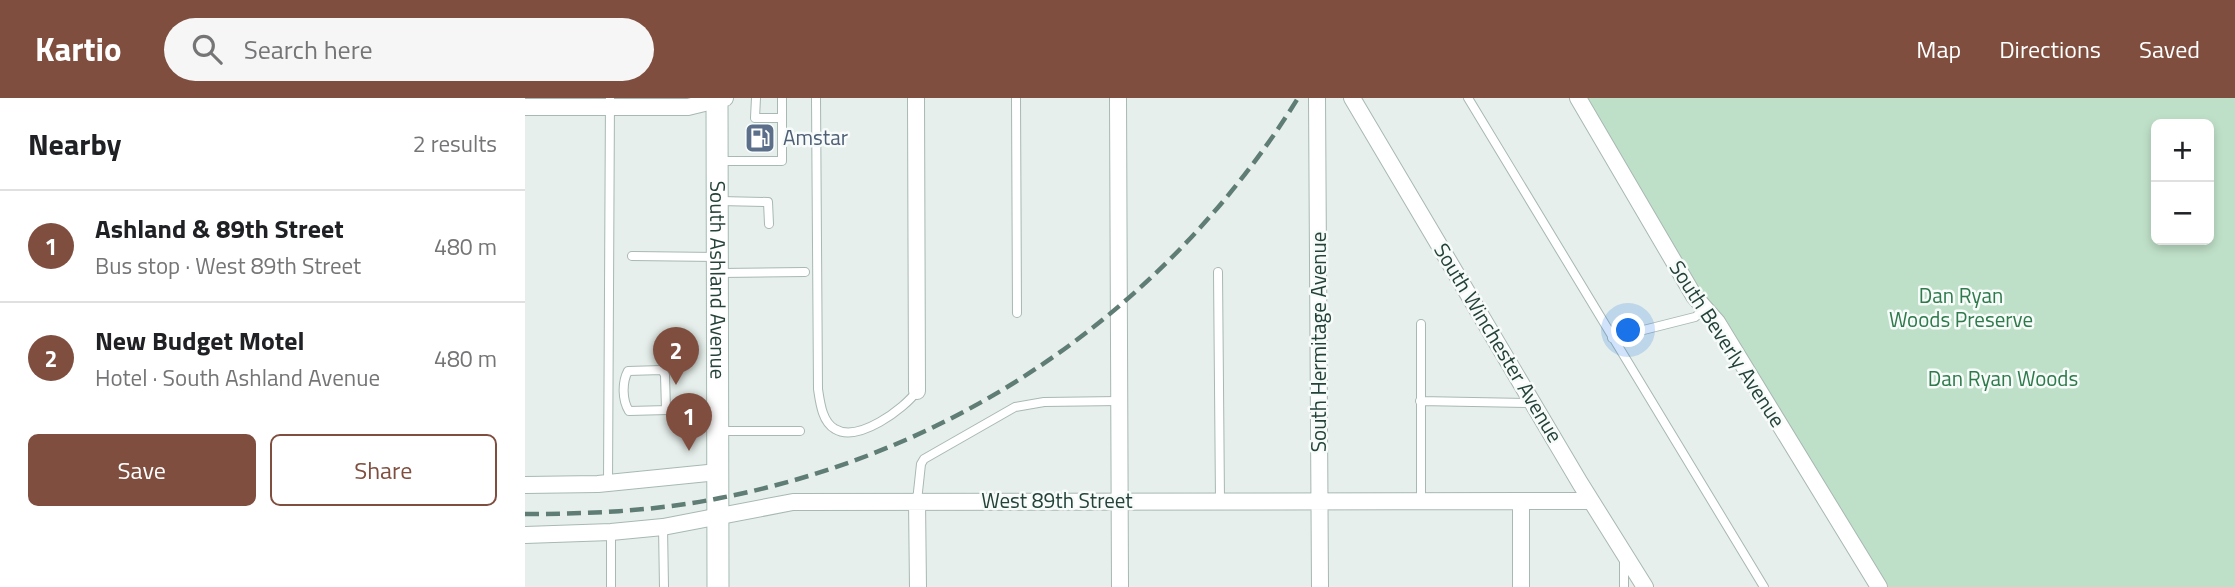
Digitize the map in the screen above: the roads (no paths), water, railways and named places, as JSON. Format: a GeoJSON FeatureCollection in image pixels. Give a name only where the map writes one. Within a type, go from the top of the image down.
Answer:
{"type":"FeatureCollection","features":[{"type":"Feature","properties":{"kind":"main road","name":"South Ashland Avenue"},"geometry":{"type":"LineString","coordinates":[[718,587],[717,161],[720,99]]}},
{"type":"Feature","properties":{"kind":"street"},"geometry":{"type":"LineString","coordinates":[[916,98],[917,391]]}},
{"type":"Feature","properties":{"kind":"street"},"geometry":{"type":"LineString","coordinates":[[1118,98],[1120,587]]}},
{"type":"Feature","properties":{"kind":"street","name":"South Hermitage Avenue"},"geometry":{"type":"LineString","coordinates":[[1317,98],[1320,587]]}},
{"type":"Feature","properties":{"kind":"street","name":"South Winchester Avenue"},"geometry":{"type":"LineString","coordinates":[[1352,98],[1591,501],[1645,587]]}},
{"type":"Feature","properties":{"kind":"street","name":"South Beverly Avenue"},"geometry":{"type":"LineString","coordinates":[[1578,98],[1694,296],[1717,322],[1879,587]]}},
{"type":"Feature","properties":{"kind":"street"},"geometry":{"type":"LineString","coordinates":[[525,107],[610,103],[688,107],[720,99]]}},
{"type":"Feature","properties":{"kind":"street"},"geometry":{"type":"LineString","coordinates":[[525,485],[608,484],[717,472]]}},
{"type":"Feature","properties":{"kind":"street"},"geometry":{"type":"LineString","coordinates":[[917,501],[918,587]]}},
{"type":"Feature","properties":{"kind":"street","name":"West 89th Street"},"geometry":{"type":"LineString","coordinates":[[525,535],[663,527],[793,502],[1591,501]]}},
{"type":"Feature","properties":{"kind":"street"},"geometry":{"type":"LineString","coordinates":[[1521,502],[1521,587]]}},
{"type":"Feature","properties":{"kind":"lane"},"geometry":{"type":"LineString","coordinates":[[755,98],[755,118],[782,118]]}},
{"type":"Feature","properties":{"kind":"lane"},"geometry":{"type":"LineString","coordinates":[[717,161],[782,161],[782,98]]}},
{"type":"Feature","properties":{"kind":"lane"},"geometry":{"type":"LineString","coordinates":[[816,98],[818,389],[823,411],[833,428],[841,432],[856,430],[895,414],[917,391]]}},
{"type":"Feature","properties":{"kind":"lane"},"geometry":{"type":"LineString","coordinates":[[1016,98],[1017,313]]}},
{"type":"Feature","properties":{"kind":"lane"},"geometry":{"type":"LineString","coordinates":[[1468,98],[1764,587]]}},
{"type":"Feature","properties":{"kind":"lane"},"geometry":{"type":"LineString","coordinates":[[608,484],[610,103]]}},
{"type":"Feature","properties":{"kind":"lane"},"geometry":{"type":"LineString","coordinates":[[717,201],[768,202],[769,224]]}},
{"type":"Feature","properties":{"kind":"lane"},"geometry":{"type":"LineString","coordinates":[[632,256],[805,272]]}},
{"type":"Feature","properties":{"kind":"lane"},"geometry":{"type":"LineString","coordinates":[[1218,272],[1220,502]]}},
{"type":"Feature","properties":{"kind":"lane"},"geometry":{"type":"LineString","coordinates":[[1612,338],[1695,317],[1706,309]]}},
{"type":"Feature","properties":{"kind":"lane"},"geometry":{"type":"LineString","coordinates":[[1421,324],[1421,502]]}},
{"type":"Feature","properties":{"kind":"lane"},"geometry":{"type":"LineString","coordinates":[[662,370],[666,375],[667,410],[629,411],[624,404],[625,377],[628,371],[662,370]]}},
{"type":"Feature","properties":{"kind":"lane"},"geometry":{"type":"LineString","coordinates":[[917,501],[921,464],[924,459],[1015,407],[1044,402],[1119,401]]}},
{"type":"Feature","properties":{"kind":"lane"},"geometry":{"type":"LineString","coordinates":[[1420,401],[1533,403]]}},
{"type":"Feature","properties":{"kind":"lane"},"geometry":{"type":"LineString","coordinates":[[684,410],[717,421],[800,431]]}},
{"type":"Feature","properties":{"kind":"lane"},"geometry":{"type":"LineString","coordinates":[[663,527],[664,587]]}},
{"type":"Feature","properties":{"kind":"lane"},"geometry":{"type":"LineString","coordinates":[[611,532],[611,587]]}},
{"type":"Feature","properties":{"kind":"lane"},"geometry":{"type":"LineString","coordinates":[[1624,552],[1624,587]]}},
{"type":"Feature","properties":{"kind":"railway"},"geometry":{"type":"LineString","coordinates":[[525,514],[623,511],[720,498],[809,476],[894,445],[975,406],[1051,359],[1122,304],[1187,242],[1246,173],[1298,98]]}},
{"type":"Feature","properties":{"kind":"place","name":"Amstar"},"geometry":{"type":"Point","coordinates":[760,138]}},
{"type":"Feature","properties":{"kind":"place","name":"New Budget Motel"},"geometry":{"type":"Point","coordinates":[676,385]}},
{"type":"Feature","properties":{"kind":"place","name":"Ashland & 89th Street"},"geometry":{"type":"Point","coordinates":[689,451]}},
{"type":"Feature","properties":{"kind":"park label","name":"Dan Ryan Woods Preserve"},"geometry":{"type":"Point","coordinates":[1961,308]}},
{"type":"Feature","properties":{"kind":"park label","name":"Dan Ryan Woods"},"geometry":{"type":"Point","coordinates":[2003,379]}}]}
